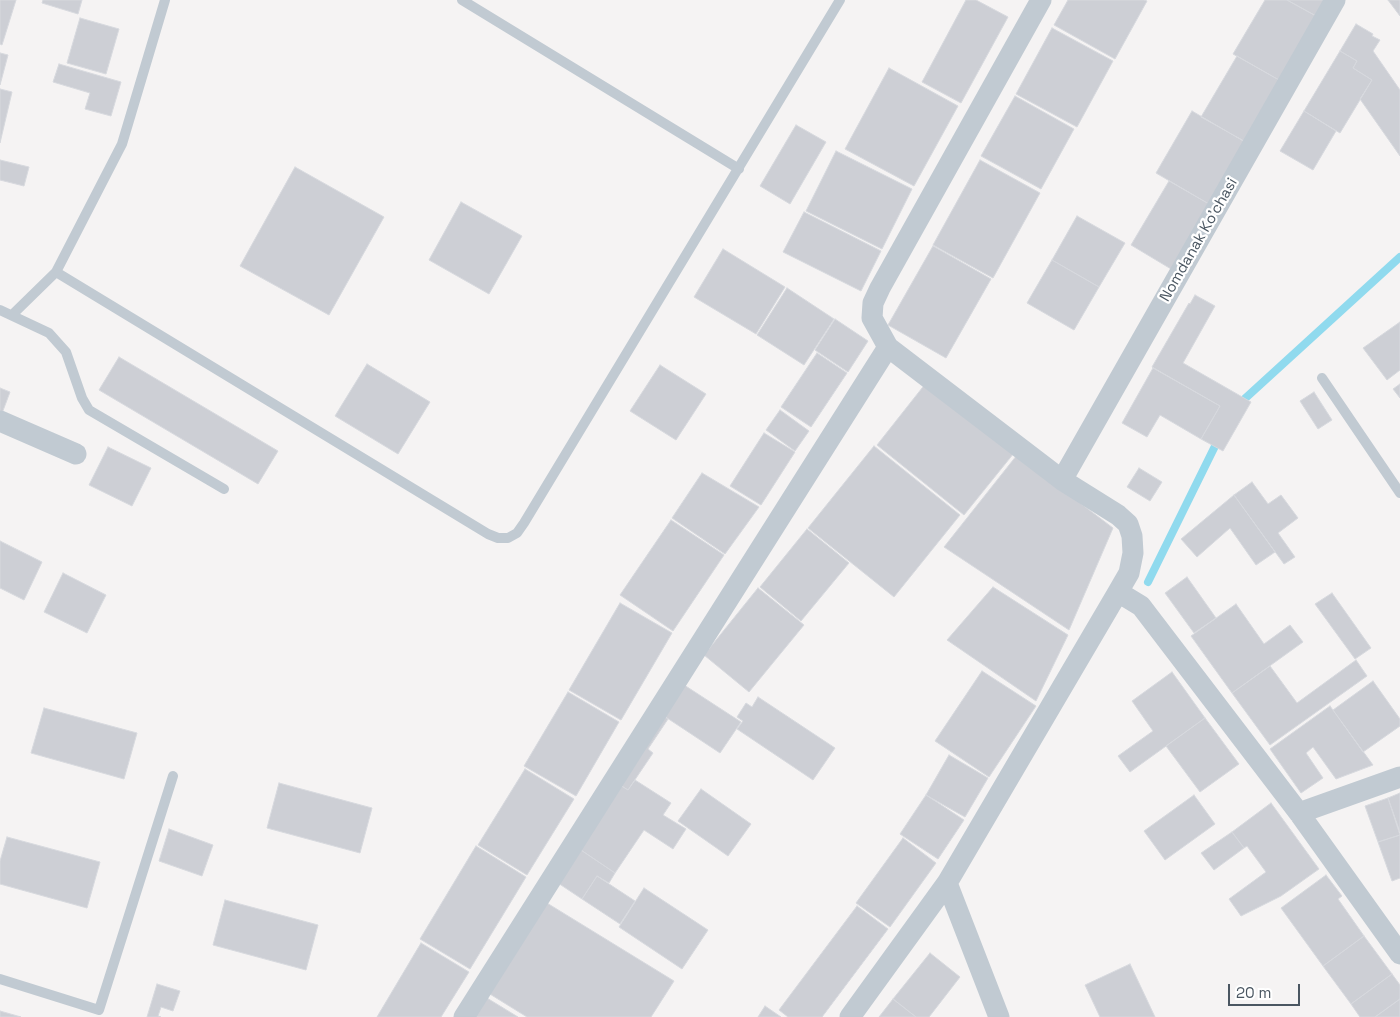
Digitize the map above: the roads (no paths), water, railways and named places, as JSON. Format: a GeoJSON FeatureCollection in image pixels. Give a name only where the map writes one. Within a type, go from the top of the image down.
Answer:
{"type":"FeatureCollection","features":[{"type":"Feature","properties":{"kind":"street"},"geometry":{"type":"LineString","coordinates":[[850,1017],[947,883],[1129,574],[1133,552],[1132,536],[1128,524],[1118,515],[1062,480],[888,347],[872,318],[873,302],[880,288],[1041,0]]}},
{"type":"Feature","properties":{"kind":"street","name":"Nomdanak Ko'chasi"},"geometry":{"type":"LineString","coordinates":[[1062,480],[1336,0]]}},
{"type":"Feature","properties":{"kind":"street"},"geometry":{"type":"LineString","coordinates":[[464,1017],[888,347]]}},
{"type":"Feature","properties":{"kind":"street"},"geometry":{"type":"LineString","coordinates":[[0,421],[76,454]]}},
{"type":"Feature","properties":{"kind":"street"},"geometry":{"type":"LineString","coordinates":[[1118,592],[1141,606],[1299,813],[1400,954]]}},
{"type":"Feature","properties":{"kind":"street"},"geometry":{"type":"LineString","coordinates":[[1299,813],[1400,777]]}},
{"type":"Feature","properties":{"kind":"street"},"geometry":{"type":"LineString","coordinates":[[947,883],[999,1017]]}},
{"type":"Feature","properties":{"kind":"lane"},"geometry":{"type":"LineString","coordinates":[[12,316],[56,272],[122,144],[165,0]]}},
{"type":"Feature","properties":{"kind":"lane"},"geometry":{"type":"LineString","coordinates":[[462,0],[739,168]]}},
{"type":"Feature","properties":{"kind":"lane"},"geometry":{"type":"LineString","coordinates":[[56,272],[488,534],[498,538],[508,538],[516,533],[524,523],[840,0]]}},
{"type":"Feature","properties":{"kind":"lane"},"geometry":{"type":"LineString","coordinates":[[0,310],[49,333],[66,352],[82,398],[89,410],[224,489]]}},
{"type":"Feature","properties":{"kind":"lane"},"geometry":{"type":"LineString","coordinates":[[1322,378],[1400,493]]}},
{"type":"Feature","properties":{"kind":"lane"},"geometry":{"type":"LineString","coordinates":[[0,980],[98,1014],[174,776]]}},
{"type":"Feature","properties":{"kind":"waterway"},"geometry":{"type":"LineString","coordinates":[[1239,404],[1400,257]]}},
{"type":"Feature","properties":{"kind":"waterway"},"geometry":{"type":"LineString","coordinates":[[1148,582],[1219,438]]}}]}
